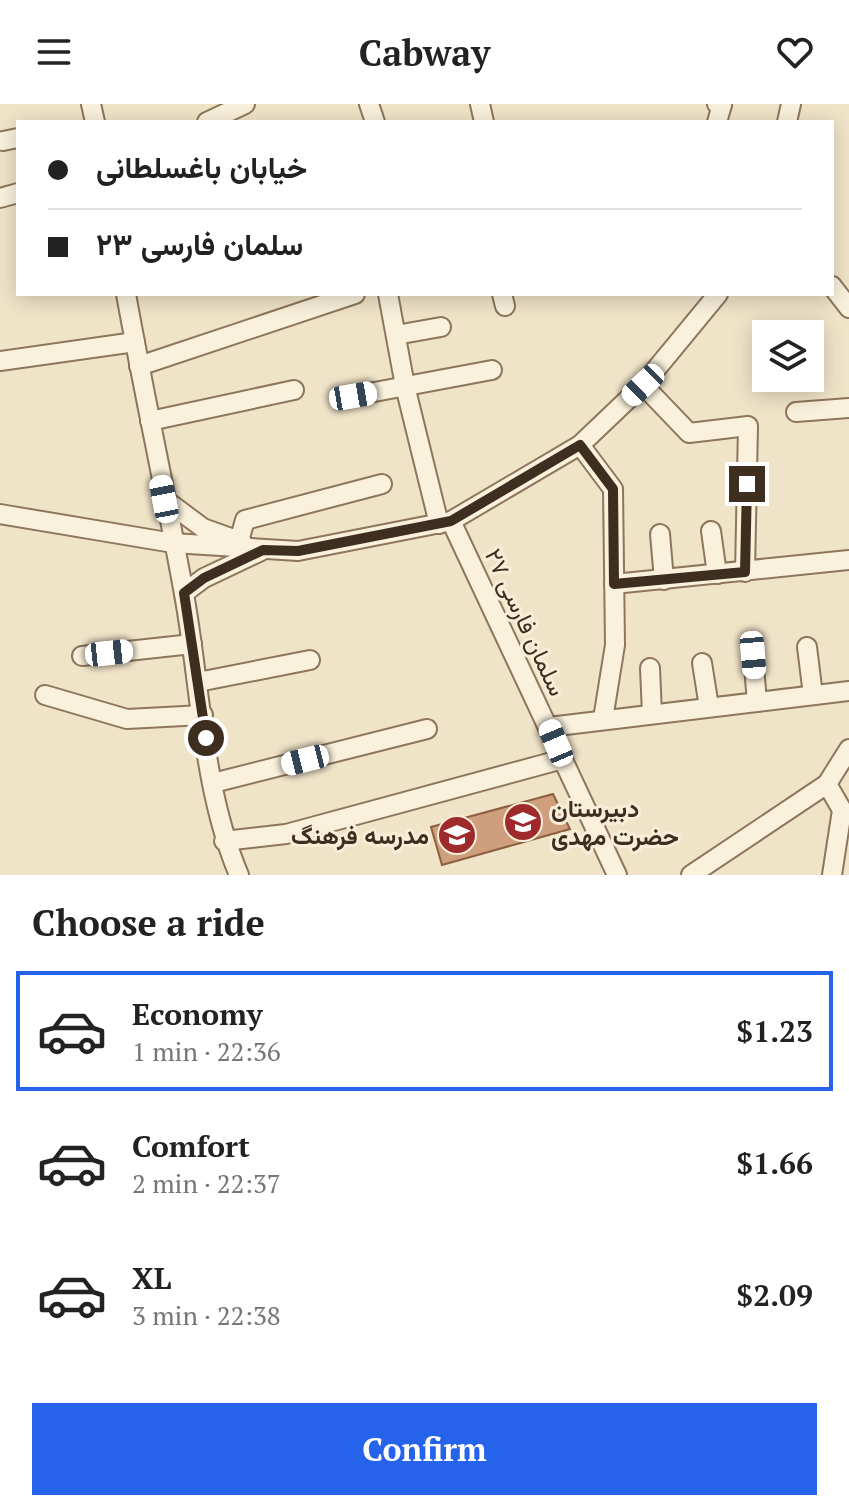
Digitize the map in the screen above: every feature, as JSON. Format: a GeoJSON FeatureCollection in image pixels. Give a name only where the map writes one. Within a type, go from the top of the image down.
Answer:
{"type":"FeatureCollection","features":[{"type":"Feature","properties":{"kind":"street"},"geometry":{"type":"LineString","coordinates":[[211,120],[245,104]]}},
{"type":"Feature","properties":{"kind":"street"},"geometry":{"type":"LineString","coordinates":[[717,104],[722,105],[718,120]]}},
{"type":"Feature","properties":{"kind":"street"},"geometry":{"type":"LineString","coordinates":[[834,289],[849,308]]}},
{"type":"Feature","properties":{"kind":"street"},"geometry":{"type":"LineString","coordinates":[[126,296],[184,593],[224,841],[239,875]]}},
{"type":"Feature","properties":{"kind":"street"},"geometry":{"type":"LineString","coordinates":[[139,366],[349,296]]}},
{"type":"Feature","properties":{"kind":"street","name":"سلمان فارسی ۲۷"},"geometry":{"type":"LineString","coordinates":[[388,296],[405,386],[445,523],[549,727],[617,875]]}},
{"type":"Feature","properties":{"kind":"street"},"geometry":{"type":"LineString","coordinates":[[0,514],[173,543],[298,551],[445,523],[580,445],[643,385],[716,296]]}},
{"type":"Feature","properties":{"kind":"street"},"geometry":{"type":"LineString","coordinates":[[396,335],[441,327]]}},
{"type":"Feature","properties":{"kind":"street"},"geometry":{"type":"LineString","coordinates":[[0,361],[135,342]]}},
{"type":"Feature","properties":{"kind":"street"},"geometry":{"type":"LineString","coordinates":[[353,396],[492,370]]}},
{"type":"Feature","properties":{"kind":"street"},"geometry":{"type":"LineString","coordinates":[[643,385],[689,433],[748,426],[745,572]]}},
{"type":"Feature","properties":{"kind":"street"},"geometry":{"type":"LineString","coordinates":[[150,421],[294,390]]}},
{"type":"Feature","properties":{"kind":"street"},"geometry":{"type":"LineString","coordinates":[[796,412],[849,408]]}},
{"type":"Feature","properties":{"kind":"street"},"geometry":{"type":"LineString","coordinates":[[580,445],[613,489],[615,645],[603,719]]}},
{"type":"Feature","properties":{"kind":"street"},"geometry":{"type":"LineString","coordinates":[[239,541],[245,520],[382,484]]}},
{"type":"Feature","properties":{"kind":"street"},"geometry":{"type":"LineString","coordinates":[[164,499],[203,528],[263,550]]}},
{"type":"Feature","properties":{"kind":"street"},"geometry":{"type":"LineString","coordinates":[[711,531],[717,574]]}},
{"type":"Feature","properties":{"kind":"street"},"geometry":{"type":"LineString","coordinates":[[660,534],[664,580]]}},
{"type":"Feature","properties":{"kind":"street"},"geometry":{"type":"LineString","coordinates":[[184,593],[204,578],[263,550]]}},
{"type":"Feature","properties":{"kind":"street"},"geometry":{"type":"LineString","coordinates":[[614,584],[849,560]]}},
{"type":"Feature","properties":{"kind":"street"},"geometry":{"type":"LineString","coordinates":[[82,656],[192,644]]}},
{"type":"Feature","properties":{"kind":"street"},"geometry":{"type":"LineString","coordinates":[[807,647],[813,695]]}},
{"type":"Feature","properties":{"kind":"street"},"geometry":{"type":"LineString","coordinates":[[753,655],[757,702]]}},
{"type":"Feature","properties":{"kind":"street"},"geometry":{"type":"LineString","coordinates":[[198,682],[310,660]]}},
{"type":"Feature","properties":{"kind":"street"},"geometry":{"type":"LineString","coordinates":[[702,663],[709,707]]}},
{"type":"Feature","properties":{"kind":"street"},"geometry":{"type":"LineString","coordinates":[[650,668],[652,714]]}},
{"type":"Feature","properties":{"kind":"street"},"geometry":{"type":"LineString","coordinates":[[549,727],[849,691]]}},
{"type":"Feature","properties":{"kind":"street"},"geometry":{"type":"LineString","coordinates":[[45,695],[127,719],[203,715]]}},
{"type":"Feature","properties":{"kind":"street"},"geometry":{"type":"LineString","coordinates":[[213,783],[427,729]]}},
{"type":"Feature","properties":{"kind":"street"},"geometry":{"type":"LineString","coordinates":[[691,875],[827,784],[849,749]]}},
{"type":"Feature","properties":{"kind":"street"},"geometry":{"type":"LineString","coordinates":[[224,841],[286,834],[563,759]]}},
{"type":"Feature","properties":{"kind":"street"},"geometry":{"type":"LineString","coordinates":[[827,784],[842,810],[843,848],[832,875]]}},
{"type":"Feature","properties":{"kind":"building"},"geometry":{"type":"Polygon","coordinates":[[[553,794],[570,829],[442,865],[431,827],[553,794]]]}},
{"type":"Feature","properties":{"kind":"place","name":"دبیرستان حضرت مهدی"},"geometry":{"type":"Point","coordinates":[523,822]}},
{"type":"Feature","properties":{"kind":"place","name":"مدرسه فرهنگ"},"geometry":{"type":"Point","coordinates":[457,835]}},
{"type":"Feature","properties":{"kind":"route"},"geometry":{"type":"LineString","coordinates":[[206,738],[184,593],[204,578],[263,550],[298,551],[451,521],[580,445],[613,489],[614,584],[745,572],[747,484]]}}]}
